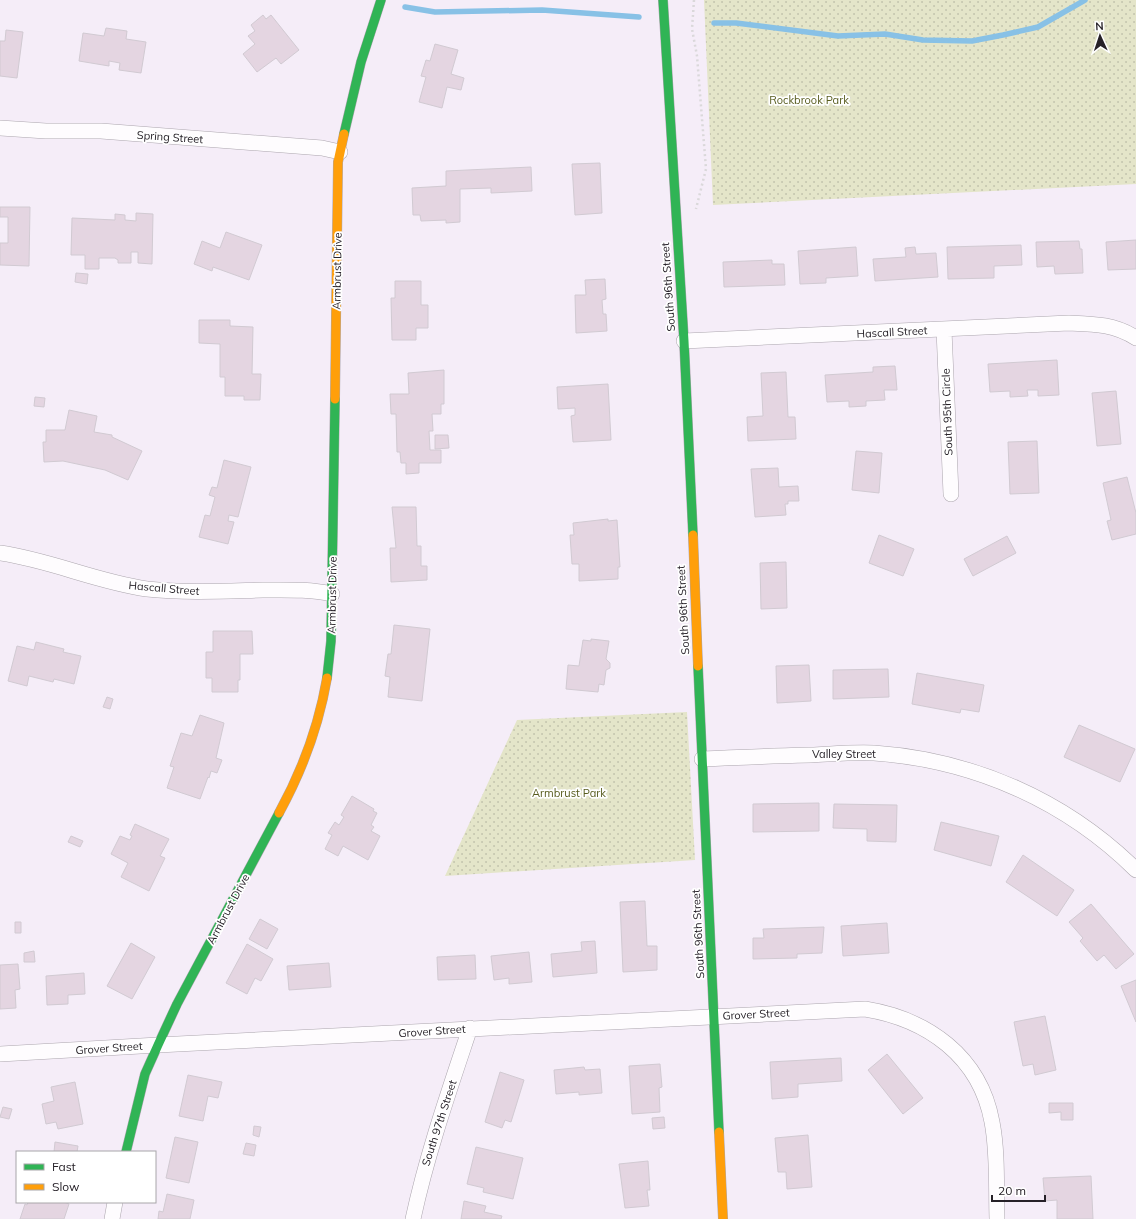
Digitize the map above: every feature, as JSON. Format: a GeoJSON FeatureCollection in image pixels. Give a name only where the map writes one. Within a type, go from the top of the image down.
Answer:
{"type":"FeatureCollection","features":[{"type":"Feature","properties":{"kind":"street","name":"Armbrust Drive"},"geometry":{"type":"LineString","coordinates":[[126,1151],[145,1074],[177,1004],[281,810],[305,759],[318,719],[327,680],[331,641],[332,594],[338,162],[361,62],[381,0]]}},
{"type":"Feature","properties":{"kind":"street","name":"South 96th Street"},"geometry":{"type":"LineString","coordinates":[[663,0],[684,341],[723,1219]]}},
{"type":"Feature","properties":{"kind":"street","name":"Spring Street"},"geometry":{"type":"LineString","coordinates":[[0,128],[46,132],[101,132],[322,148],[340,152]]}},
{"type":"Feature","properties":{"kind":"street","name":"Hascall Street"},"geometry":{"type":"LineString","coordinates":[[684,341],[1069,323],[1101,324],[1120,330],[1136,338]]}},
{"type":"Feature","properties":{"kind":"street","name":"South 95th Circle"},"geometry":{"type":"LineString","coordinates":[[944,330],[951,494]]}},
{"type":"Feature","properties":{"kind":"street","name":"Hascall Street"},"geometry":{"type":"LineString","coordinates":[[0,553],[16,555],[104,580],[147,589],[194,592],[304,590],[332,594]]}},
{"type":"Feature","properties":{"kind":"street","name":"Valley Street"},"geometry":{"type":"LineString","coordinates":[[702,759],[873,753],[919,758],[967,769],[1028,793],[1048,804],[1104,841],[1136,870]]}},
{"type":"Feature","properties":{"kind":"street","name":"Grover Street"},"geometry":{"type":"LineString","coordinates":[[0,1054],[364,1036],[470,1028],[865,1009],[888,1013],[916,1023],[929,1031],[960,1056],[976,1079],[987,1104],[992,1122],[997,1219]]}},
{"type":"Feature","properties":{"kind":"street","name":"South 97th Street"},"geometry":{"type":"LineString","coordinates":[[413,1219],[421,1181],[438,1122],[470,1028]]}},
{"type":"Feature","properties":{"kind":"street"},"geometry":{"type":"LineString","coordinates":[[112,1219],[115,1203]]}},
{"type":"Feature","properties":{"kind":"path"},"geometry":{"type":"LineString","coordinates":[[694,0],[692,29],[697,56],[706,169],[696,212]]}},
{"type":"Feature","properties":{"kind":"green space","name":"Rockbrook Park"},"geometry":{"type":"Polygon","coordinates":[[[704,0],[1136,0],[1136,184],[713,205],[704,0]]]}},
{"type":"Feature","properties":{"kind":"green space","name":"Armbrust Park"},"geometry":{"type":"Polygon","coordinates":[[[687,712],[695,860],[445,876],[517,720],[687,712]]]}},
{"type":"Feature","properties":{"kind":"building"},"geometry":{"type":"Polygon","coordinates":[[[263,15],[266,19],[271,15],[299,50],[281,64],[276,58],[257,72],[243,54],[255,44],[248,36],[255,31],[251,25],[263,15]]]}},
{"type":"Feature","properties":{"kind":"building"},"geometry":{"type":"Polygon","coordinates":[[[106,28],[127,31],[126,39],[146,42],[141,73],[119,70],[120,63],[109,61],[109,66],[79,61],[83,33],[104,36],[106,28]]]}},
{"type":"Feature","properties":{"kind":"building"},"geometry":{"type":"Polygon","coordinates":[[[6,30],[23,32],[17,78],[0,76],[0,41],[5,41],[6,30]]]}},
{"type":"Feature","properties":{"kind":"building"},"geometry":{"type":"Polygon","coordinates":[[[435,44],[458,50],[451,74],[464,78],[461,90],[447,87],[442,108],[419,102],[426,77],[421,76],[426,60],[430,61],[435,44]]]}},
{"type":"Feature","properties":{"kind":"building"},"geometry":{"type":"Polygon","coordinates":[[[600,163],[602,213],[575,215],[572,164],[600,163]]]}},
{"type":"Feature","properties":{"kind":"building"},"geometry":{"type":"Polygon","coordinates":[[[531,167],[532,191],[491,193],[491,188],[460,189],[460,222],[446,223],[446,220],[421,221],[420,215],[413,215],[412,188],[446,186],[446,171],[531,167]]]}},
{"type":"Feature","properties":{"kind":"building"},"geometry":{"type":"Polygon","coordinates":[[[0,207],[30,207],[29,266],[0,265],[0,243],[8,243],[8,217],[0,217],[0,207]]]}},
{"type":"Feature","properties":{"kind":"building"},"geometry":{"type":"Polygon","coordinates":[[[136,213],[153,214],[152,264],[138,263],[138,252],[131,252],[131,263],[118,263],[118,260],[115,258],[99,258],[99,269],[85,269],[85,255],[71,255],[72,218],[115,220],[115,214],[125,215],[125,220],[136,221],[136,213]]]}},
{"type":"Feature","properties":{"kind":"building"},"geometry":{"type":"Polygon","coordinates":[[[226,232],[262,245],[249,280],[213,267],[212,271],[194,264],[202,241],[220,248],[226,232]]]}},
{"type":"Feature","properties":{"kind":"building"},"geometry":{"type":"Polygon","coordinates":[[[1136,240],[1136,269],[1108,270],[1106,242],[1136,240]]]}},
{"type":"Feature","properties":{"kind":"building"},"geometry":{"type":"Polygon","coordinates":[[[1079,241],[1080,249],[1082,249],[1083,273],[1055,274],[1054,266],[1037,267],[1036,242],[1079,241]]]}},
{"type":"Feature","properties":{"kind":"building"},"geometry":{"type":"Polygon","coordinates":[[[1021,245],[1022,265],[994,266],[994,278],[948,279],[947,247],[1021,245]]]}},
{"type":"Feature","properties":{"kind":"building"},"geometry":{"type":"Polygon","coordinates":[[[856,247],[858,276],[826,278],[826,283],[800,284],[798,251],[856,247]]]}},
{"type":"Feature","properties":{"kind":"building"},"geometry":{"type":"Polygon","coordinates":[[[915,247],[916,254],[936,253],[938,277],[875,281],[873,259],[906,257],[905,248],[915,247]]]}},
{"type":"Feature","properties":{"kind":"building"},"geometry":{"type":"Polygon","coordinates":[[[772,260],[772,264],[784,264],[785,285],[724,287],[723,262],[772,260]]]}},
{"type":"Feature","properties":{"kind":"building"},"geometry":{"type":"Polygon","coordinates":[[[76,273],[88,274],[87,284],[75,282],[76,273]]]}},
{"type":"Feature","properties":{"kind":"building"},"geometry":{"type":"Polygon","coordinates":[[[605,279],[606,299],[602,300],[603,314],[606,314],[607,331],[576,333],[575,295],[586,295],[585,280],[605,279]]]}},
{"type":"Feature","properties":{"kind":"building"},"geometry":{"type":"Polygon","coordinates":[[[395,281],[421,281],[421,305],[428,305],[428,328],[416,328],[416,340],[392,340],[391,298],[395,298],[395,281]]]}},
{"type":"Feature","properties":{"kind":"building"},"geometry":{"type":"Polygon","coordinates":[[[199,320],[230,320],[230,326],[253,327],[252,374],[261,374],[260,400],[244,400],[244,396],[225,396],[225,377],[220,377],[220,344],[199,343],[199,320]]]}},
{"type":"Feature","properties":{"kind":"building"},"geometry":{"type":"Polygon","coordinates":[[[1057,360],[1059,395],[1038,396],[1038,390],[1027,390],[1028,396],[1010,397],[1010,391],[990,392],[988,364],[1057,360]]]}},
{"type":"Feature","properties":{"kind":"building"},"geometry":{"type":"Polygon","coordinates":[[[895,366],[897,390],[884,390],[885,400],[866,401],[866,406],[849,407],[849,401],[827,402],[825,375],[873,372],[873,367],[895,366]]]}},
{"type":"Feature","properties":{"kind":"building"},"geometry":{"type":"Polygon","coordinates":[[[444,370],[444,404],[441,404],[441,414],[432,414],[433,431],[429,431],[430,450],[441,450],[441,463],[419,463],[419,473],[406,474],[406,463],[401,463],[400,452],[397,452],[396,414],[391,414],[390,394],[409,394],[408,373],[444,370]]]}},
{"type":"Feature","properties":{"kind":"building"},"geometry":{"type":"Polygon","coordinates":[[[786,372],[788,417],[795,417],[796,439],[748,441],[747,417],[763,416],[761,373],[786,372]]]}},
{"type":"Feature","properties":{"kind":"building"},"geometry":{"type":"Polygon","coordinates":[[[608,384],[611,440],[573,442],[571,416],[575,415],[575,408],[558,409],[557,387],[608,384]]]}},
{"type":"Feature","properties":{"kind":"building"},"geometry":{"type":"Polygon","coordinates":[[[1116,391],[1121,444],[1097,446],[1092,393],[1116,391]]]}},
{"type":"Feature","properties":{"kind":"building"},"geometry":{"type":"Polygon","coordinates":[[[35,397],[45,398],[44,407],[34,406],[35,397]]]}},
{"type":"Feature","properties":{"kind":"building"},"geometry":{"type":"Polygon","coordinates":[[[69,410],[97,416],[94,432],[112,435],[112,437],[142,451],[128,480],[105,470],[63,461],[44,462],[43,442],[46,442],[46,430],[65,430],[69,410]]]}},
{"type":"Feature","properties":{"kind":"building"},"geometry":{"type":"Polygon","coordinates":[[[435,435],[448,435],[449,448],[435,449],[435,435]]]}},
{"type":"Feature","properties":{"kind":"building"},"geometry":{"type":"Polygon","coordinates":[[[1037,441],[1039,493],[1010,494],[1008,442],[1037,441]]]}},
{"type":"Feature","properties":{"kind":"building"},"geometry":{"type":"Polygon","coordinates":[[[856,451],[882,453],[879,493],[852,490],[856,451]]]}},
{"type":"Feature","properties":{"kind":"building"},"geometry":{"type":"Polygon","coordinates":[[[224,460],[251,467],[238,517],[229,515],[228,521],[234,522],[228,544],[199,537],[205,515],[210,516],[215,497],[209,495],[212,487],[217,488],[224,460]]]}},
{"type":"Feature","properties":{"kind":"building"},"geometry":{"type":"Polygon","coordinates":[[[778,468],[779,487],[798,486],[799,501],[788,501],[788,504],[785,504],[786,515],[755,517],[751,469],[778,468]]]}},
{"type":"Feature","properties":{"kind":"building"},"geometry":{"type":"Polygon","coordinates":[[[1127,477],[1136,513],[1136,534],[1112,540],[1107,521],[1111,520],[1103,483],[1127,477]]]}},
{"type":"Feature","properties":{"kind":"building"},"geometry":{"type":"Polygon","coordinates":[[[392,507],[416,507],[417,546],[421,546],[421,566],[427,566],[427,580],[391,582],[390,548],[396,548],[392,507]]]}},
{"type":"Feature","properties":{"kind":"building"},"geometry":{"type":"Polygon","coordinates":[[[608,519],[608,521],[617,520],[620,567],[618,567],[618,579],[579,581],[579,564],[572,564],[570,535],[574,535],[573,523],[608,519]]]}},
{"type":"Feature","properties":{"kind":"building"},"geometry":{"type":"Polygon","coordinates":[[[879,535],[914,549],[903,576],[869,563],[879,535]]]}},
{"type":"Feature","properties":{"kind":"building"},"geometry":{"type":"Polygon","coordinates":[[[1007,536],[1016,553],[973,576],[964,559],[1007,536]]]}},
{"type":"Feature","properties":{"kind":"building"},"geometry":{"type":"Polygon","coordinates":[[[786,562],[787,608],[761,609],[760,563],[786,562]]]}},
{"type":"Feature","properties":{"kind":"building"},"geometry":{"type":"Polygon","coordinates":[[[394,625],[430,629],[422,701],[388,697],[390,677],[385,676],[388,654],[391,654],[394,625]]]}},
{"type":"Feature","properties":{"kind":"building"},"geometry":{"type":"Polygon","coordinates":[[[213,631],[252,631],[253,654],[240,654],[240,680],[238,680],[238,692],[212,692],[212,678],[206,678],[206,652],[213,652],[213,631]]]}},
{"type":"Feature","properties":{"kind":"building"},"geometry":{"type":"Polygon","coordinates":[[[591,639],[609,641],[606,659],[610,663],[610,668],[606,670],[604,685],[599,684],[598,692],[566,689],[568,665],[579,666],[583,640],[591,641],[591,639]]]}},
{"type":"Feature","properties":{"kind":"building"},"geometry":{"type":"Polygon","coordinates":[[[36,642],[64,649],[63,652],[81,656],[74,684],[54,679],[53,682],[29,676],[27,686],[8,681],[17,646],[34,650],[36,642]]]}},
{"type":"Feature","properties":{"kind":"building"},"geometry":{"type":"Polygon","coordinates":[[[809,665],[811,701],[777,703],[776,666],[809,665]]]}},
{"type":"Feature","properties":{"kind":"building"},"geometry":{"type":"Polygon","coordinates":[[[888,669],[889,697],[833,699],[833,670],[888,669]]]}},
{"type":"Feature","properties":{"kind":"building"},"geometry":{"type":"Polygon","coordinates":[[[917,673],[984,685],[979,712],[961,709],[960,713],[912,704],[917,673]]]}},
{"type":"Feature","properties":{"kind":"building"},"geometry":{"type":"Polygon","coordinates":[[[107,697],[113,699],[110,709],[103,707],[107,697]]]}},
{"type":"Feature","properties":{"kind":"building"},"geometry":{"type":"Polygon","coordinates":[[[200,715],[224,723],[216,758],[222,760],[217,773],[211,771],[200,799],[167,788],[174,767],[170,766],[181,733],[192,736],[200,715]]]}},
{"type":"Feature","properties":{"kind":"building"},"geometry":{"type":"Polygon","coordinates":[[[1079,725],[1135,749],[1120,782],[1064,757],[1079,725]]]}},
{"type":"Feature","properties":{"kind":"building"},"geometry":{"type":"Polygon","coordinates":[[[352,796],[374,809],[373,811],[377,813],[371,825],[374,827],[371,831],[380,836],[368,860],[343,846],[338,856],[325,849],[332,835],[328,833],[335,822],[339,825],[344,817],[341,815],[352,796]]]}},
{"type":"Feature","properties":{"kind":"building"},"geometry":{"type":"Polygon","coordinates":[[[819,803],[819,831],[753,832],[753,804],[819,803]]]}},
{"type":"Feature","properties":{"kind":"building"},"geometry":{"type":"Polygon","coordinates":[[[834,804],[897,805],[896,842],[867,841],[867,829],[833,828],[834,804]]]}},
{"type":"Feature","properties":{"kind":"building"},"geometry":{"type":"Polygon","coordinates":[[[941,822],[999,836],[991,866],[934,850],[941,822]]]}},
{"type":"Feature","properties":{"kind":"building"},"geometry":{"type":"Polygon","coordinates":[[[135,824],[169,839],[160,856],[165,858],[149,891],[121,877],[128,863],[111,854],[120,836],[130,840],[132,836],[130,835],[135,824]]]}},
{"type":"Feature","properties":{"kind":"building"},"geometry":{"type":"Polygon","coordinates":[[[71,836],[83,841],[80,847],[68,842],[71,836]]]}},
{"type":"Feature","properties":{"kind":"building"},"geometry":{"type":"Polygon","coordinates":[[[1023,855],[1074,890],[1057,916],[1006,882],[1023,855]]]}},
{"type":"Feature","properties":{"kind":"building"},"geometry":{"type":"Polygon","coordinates":[[[645,901],[647,946],[657,946],[657,970],[623,972],[620,902],[645,901]]]}},
{"type":"Feature","properties":{"kind":"building"},"geometry":{"type":"Polygon","coordinates":[[[1091,904],[1134,954],[1116,969],[1104,955],[1097,961],[1080,941],[1083,938],[1069,922],[1091,904]]]}},
{"type":"Feature","properties":{"kind":"building"},"geometry":{"type":"Polygon","coordinates":[[[260,919],[278,929],[267,949],[249,939],[260,919]]]}},
{"type":"Feature","properties":{"kind":"building"},"geometry":{"type":"Polygon","coordinates":[[[15,922],[21,922],[21,933],[15,933],[15,922]]]}},
{"type":"Feature","properties":{"kind":"building"},"geometry":{"type":"Polygon","coordinates":[[[887,923],[889,953],[843,956],[841,926],[887,923]]]}},
{"type":"Feature","properties":{"kind":"building"},"geometry":{"type":"Polygon","coordinates":[[[824,927],[822,953],[797,954],[797,958],[753,959],[753,938],[764,938],[763,929],[824,927]]]}},
{"type":"Feature","properties":{"kind":"building"},"geometry":{"type":"Polygon","coordinates":[[[595,941],[597,973],[553,977],[551,954],[582,951],[581,942],[595,941]]]}},
{"type":"Feature","properties":{"kind":"building"},"geometry":{"type":"Polygon","coordinates":[[[131,943],[155,957],[132,999],[107,986],[131,943]]]}},
{"type":"Feature","properties":{"kind":"building"},"geometry":{"type":"Polygon","coordinates":[[[247,944],[273,959],[261,981],[255,978],[247,994],[226,983],[247,944]]]}},
{"type":"Feature","properties":{"kind":"building"},"geometry":{"type":"Polygon","coordinates":[[[34,951],[35,962],[24,962],[24,953],[34,951]]]}},
{"type":"Feature","properties":{"kind":"building"},"geometry":{"type":"Polygon","coordinates":[[[529,952],[532,982],[509,984],[509,978],[494,980],[491,956],[529,952]]]}},
{"type":"Feature","properties":{"kind":"building"},"geometry":{"type":"Polygon","coordinates":[[[475,955],[476,979],[438,980],[437,957],[475,955]]]}},
{"type":"Feature","properties":{"kind":"building"},"geometry":{"type":"Polygon","coordinates":[[[329,963],[331,987],[289,990],[287,966],[329,963]]]}},
{"type":"Feature","properties":{"kind":"building"},"geometry":{"type":"Polygon","coordinates":[[[18,964],[20,989],[15,990],[16,1008],[0,1009],[0,965],[18,964]]]}},
{"type":"Feature","properties":{"kind":"building"},"geometry":{"type":"Polygon","coordinates":[[[84,973],[85,994],[68,995],[68,1004],[47,1005],[46,976],[84,973]]]}},
{"type":"Feature","properties":{"kind":"building"},"geometry":{"type":"Polygon","coordinates":[[[1136,980],[1136,1022],[1121,986],[1136,980]]]}},
{"type":"Feature","properties":{"kind":"building"},"geometry":{"type":"Polygon","coordinates":[[[1045,1016],[1056,1070],[1035,1075],[1033,1064],[1023,1066],[1014,1022],[1045,1016]]]}},
{"type":"Feature","properties":{"kind":"building"},"geometry":{"type":"Polygon","coordinates":[[[887,1054],[923,1098],[903,1114],[868,1070],[887,1054]]]}},
{"type":"Feature","properties":{"kind":"building"},"geometry":{"type":"Polygon","coordinates":[[[841,1058],[842,1081],[798,1084],[798,1097],[772,1099],[770,1062],[841,1058]]]}},
{"type":"Feature","properties":{"kind":"building"},"geometry":{"type":"Polygon","coordinates":[[[660,1064],[662,1087],[659,1088],[660,1112],[632,1114],[629,1066],[660,1064]]]}},
{"type":"Feature","properties":{"kind":"building"},"geometry":{"type":"Polygon","coordinates":[[[584,1067],[585,1070],[600,1069],[602,1093],[579,1095],[579,1092],[556,1094],[554,1070],[584,1067]]]}},
{"type":"Feature","properties":{"kind":"building"},"geometry":{"type":"Polygon","coordinates":[[[500,1072],[524,1080],[511,1122],[505,1120],[502,1128],[485,1122],[500,1072]]]}},
{"type":"Feature","properties":{"kind":"building"},"geometry":{"type":"Polygon","coordinates":[[[188,1075],[222,1082],[218,1098],[208,1096],[203,1121],[179,1116],[188,1075]]]}},
{"type":"Feature","properties":{"kind":"building"},"geometry":{"type":"Polygon","coordinates":[[[75,1082],[83,1124],[58,1129],[56,1122],[46,1124],[42,1104],[54,1101],[51,1087],[75,1082]]]}},
{"type":"Feature","properties":{"kind":"building"},"geometry":{"type":"Polygon","coordinates":[[[1049,1103],[1073,1103],[1073,1120],[1061,1120],[1061,1112],[1049,1113],[1049,1103]]]}},
{"type":"Feature","properties":{"kind":"building"},"geometry":{"type":"Polygon","coordinates":[[[3,1107],[12,1109],[9,1119],[0,1117],[3,1107]]]}},
{"type":"Feature","properties":{"kind":"building"},"geometry":{"type":"Polygon","coordinates":[[[664,1117],[665,1128],[653,1129],[652,1118],[664,1117]]]}},
{"type":"Feature","properties":{"kind":"building"},"geometry":{"type":"Polygon","coordinates":[[[254,1126],[261,1127],[259,1137],[253,1135],[254,1126]]]}},
{"type":"Feature","properties":{"kind":"building"},"geometry":{"type":"Polygon","coordinates":[[[808,1135],[812,1187],[787,1189],[786,1172],[778,1172],[775,1138],[808,1135]]]}},
{"type":"Feature","properties":{"kind":"building"},"geometry":{"type":"Polygon","coordinates":[[[175,1137],[198,1142],[189,1183],[166,1178],[175,1137]]]}},
{"type":"Feature","properties":{"kind":"building"},"geometry":{"type":"Polygon","coordinates":[[[55,1142],[78,1146],[77,1151],[54,1151],[55,1142]]]}},
{"type":"Feature","properties":{"kind":"building"},"geometry":{"type":"Polygon","coordinates":[[[246,1143],[256,1145],[254,1156],[243,1154],[246,1143]]]}},
{"type":"Feature","properties":{"kind":"building"},"geometry":{"type":"Polygon","coordinates":[[[476,1147],[523,1158],[513,1199],[483,1192],[484,1188],[467,1184],[476,1147]]]}},
{"type":"Feature","properties":{"kind":"building"},"geometry":{"type":"Polygon","coordinates":[[[648,1161],[650,1190],[647,1190],[649,1206],[625,1208],[619,1164],[648,1161]]]}},
{"type":"Feature","properties":{"kind":"building"},"geometry":{"type":"Polygon","coordinates":[[[1091,1176],[1093,1219],[1057,1219],[1057,1200],[1045,1201],[1043,1178],[1091,1176]]]}},
{"type":"Feature","properties":{"kind":"building"},"geometry":{"type":"Polygon","coordinates":[[[167,1194],[194,1200],[190,1219],[158,1219],[159,1211],[163,1212],[167,1194]]]}},
{"type":"Feature","properties":{"kind":"building"},"geometry":{"type":"Polygon","coordinates":[[[464,1201],[486,1206],[484,1212],[502,1216],[501,1219],[461,1219],[464,1201]]]}},
{"type":"Feature","properties":{"kind":"building"},"geometry":{"type":"Polygon","coordinates":[[[28,1203],[69,1204],[64,1219],[20,1219],[25,1204],[27,1205],[28,1203]]]}},
{"type":"Feature","properties":{"kind":"waterway"},"geometry":{"type":"LineString","coordinates":[[714,23],[736,23],[838,36],[885,34],[923,40],[972,41],[1038,27],[1085,0]]}},
{"type":"Feature","properties":{"kind":"waterway"},"geometry":{"type":"LineString","coordinates":[[405,7],[435,12],[542,10],[639,17]]}},
{"type":"Feature","properties":{"kind":"traffic: fast"},"geometry":{"type":"LineString","coordinates":[[344,134],[361,62],[381,0]]}},
{"type":"Feature","properties":{"kind":"traffic: fast"},"geometry":{"type":"LineString","coordinates":[[663,0],[684,341],[693,535]]}},
{"type":"Feature","properties":{"kind":"traffic: fast"},"geometry":{"type":"LineString","coordinates":[[327,678],[331,641],[335,399]]}},
{"type":"Feature","properties":{"kind":"traffic: fast"},"geometry":{"type":"LineString","coordinates":[[698,666],[719,1132]]}},
{"type":"Feature","properties":{"kind":"traffic: fast"},"geometry":{"type":"LineString","coordinates":[[126,1151],[145,1074],[158,1045],[177,1004],[279,813]]}},
{"type":"Feature","properties":{"kind":"traffic: slow"},"geometry":{"type":"LineString","coordinates":[[335,399],[338,162],[344,134]]}},
{"type":"Feature","properties":{"kind":"traffic: slow"},"geometry":{"type":"LineString","coordinates":[[693,535],[698,666]]}},
{"type":"Feature","properties":{"kind":"traffic: slow"},"geometry":{"type":"LineString","coordinates":[[279,813],[295,781],[309,747],[324,696],[327,678]]}},
{"type":"Feature","properties":{"kind":"traffic: slow"},"geometry":{"type":"LineString","coordinates":[[719,1132],[723,1219]]}}]}
